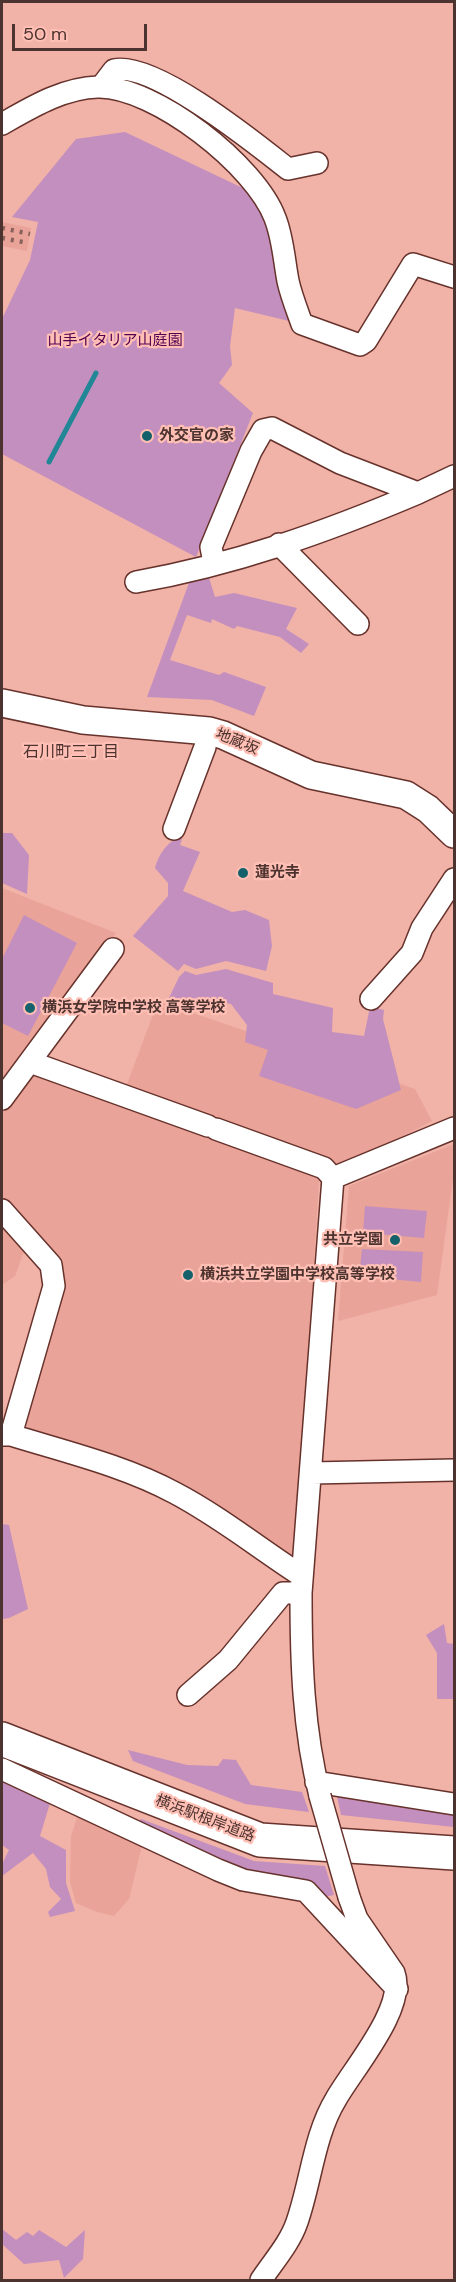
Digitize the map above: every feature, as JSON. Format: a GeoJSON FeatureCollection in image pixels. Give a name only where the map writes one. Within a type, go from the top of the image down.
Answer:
{"type":"FeatureCollection","features":[{"type":"Feature","properties":{"kind":"main road","name":"横浜駅根岸道路"},"geometry":{"type":"LineString","coordinates":[[2,1739],[260,1840],[454,1853]]}},
{"type":"Feature","properties":{"kind":"street"},"geometry":{"type":"LineString","coordinates":[[100,87],[114,70],[130,70],[174,89],[208,109],[288,169],[317,163]]}},
{"type":"Feature","properties":{"kind":"street"},"geometry":{"type":"LineString","coordinates":[[2,124],[55,96],[100,87],[122,90],[153,103],[191,126],[245,172],[264,196],[275,218],[289,284],[302,324],[360,345],[366,341],[413,264],[454,278]]}},
{"type":"Feature","properties":{"kind":"street"},"geometry":{"type":"LineString","coordinates":[[214,563],[212,547],[251,451],[263,430],[272,428],[340,463],[418,494]]}},
{"type":"Feature","properties":{"kind":"street"},"geometry":{"type":"LineString","coordinates":[[136,582],[184,574],[214,563],[234,561],[279,544],[333,529],[418,494],[454,476]]}},
{"type":"Feature","properties":{"kind":"street"},"geometry":{"type":"LineString","coordinates":[[279,544],[358,624]]}},
{"type":"Feature","properties":{"kind":"street","name":"地蔵坂"},"geometry":{"type":"LineString","coordinates":[[2,703],[83,720],[209,731],[223,735],[310,775],[406,795],[428,809],[454,834]]}},
{"type":"Feature","properties":{"kind":"street"},"geometry":{"type":"LineString","coordinates":[[174,829],[204,747]]}},
{"type":"Feature","properties":{"kind":"street"},"geometry":{"type":"LineString","coordinates":[[371,999],[412,953],[422,928],[454,879]]}},
{"type":"Feature","properties":{"kind":"street"},"geometry":{"type":"LineString","coordinates":[[2,1099],[113,949]]}},
{"type":"Feature","properties":{"kind":"street"},"geometry":{"type":"LineString","coordinates":[[30,1062],[324,1168],[333,1178],[312,1473],[301,1584],[301,1668],[318,1789],[349,1896],[357,1919],[394,1973],[397,1989],[391,2010],[328,2113],[297,2224],[261,2280]]}},
{"type":"Feature","properties":{"kind":"street"},"geometry":{"type":"LineString","coordinates":[[333,1178],[454,1128]]}},
{"type":"Feature","properties":{"kind":"street"},"geometry":{"type":"LineString","coordinates":[[2,1210],[51,1265],[54,1286],[6,1435],[162,1487],[301,1584]]}},
{"type":"Feature","properties":{"kind":"street"},"geometry":{"type":"LineString","coordinates":[[312,1473],[454,1470]]}},
{"type":"Feature","properties":{"kind":"street"},"geometry":{"type":"LineString","coordinates":[[188,1695],[228,1660],[283,1593],[301,1584]]}},
{"type":"Feature","properties":{"kind":"street"},"geometry":{"type":"LineString","coordinates":[[2,1769],[218,1870],[243,1880],[306,1891],[397,1989]]}},
{"type":"Feature","properties":{"kind":"street"},"geometry":{"type":"LineString","coordinates":[[318,1789],[454,1804]]}},
{"type":"Feature","properties":{"kind":"shaded area"},"geometry":{"type":"Polygon","coordinates":[[[2,222],[31,228],[27,251],[2,246],[2,222]]]}},
{"type":"Feature","properties":{"kind":"shaded area","name":"横浜女学院中学校 高等学校"},"geometry":{"type":"Polygon","coordinates":[[[2,888],[116,933],[2,1084],[2,888]]]}},
{"type":"Feature","properties":{"kind":"shaded area","name":"横浜共立学園中学校高等学校"},"geometry":{"type":"Polygon","coordinates":[[[158,1001],[415,1089],[432,1121],[319,1180],[296,1553],[292,1557],[177,1483],[32,1432],[23,1421],[63,1284],[62,1265],[45,1241],[2,1196],[2,1112],[34,1070],[120,1103],[158,1001]]]}},
{"type":"Feature","properties":{"kind":"shaded area","name":"共立学園"},"geometry":{"type":"Polygon","coordinates":[[[454,1144],[454,1171],[437,1295],[338,1321],[349,1186],[454,1144]]]}},
{"type":"Feature","properties":{"kind":"shaded area"},"geometry":{"type":"Polygon","coordinates":[[[2,1224],[25,1249],[15,1276],[2,1285],[2,1224]]]}},
{"type":"Feature","properties":{"kind":"shaded area"},"geometry":{"type":"Polygon","coordinates":[[[79,1812],[143,1841],[129,1899],[114,1916],[76,1903],[70,1882],[71,1836],[79,1812]]]}},
{"type":"Feature","properties":{"kind":"green space","name":"山手イタリア山庭園"},"geometry":{"type":"Polygon","coordinates":[[[125,132],[249,191],[266,221],[289,321],[235,308],[230,346],[232,365],[219,383],[253,413],[196,557],[2,454],[2,319],[30,260],[38,222],[12,217],[76,139],[125,132]]]}},
{"type":"Feature","properties":{"kind":"green space"},"geometry":{"type":"Polygon","coordinates":[[[209,578],[215,597],[234,593],[297,608],[286,629],[309,644],[301,653],[280,637],[237,626],[234,629],[212,619],[211,623],[187,615],[170,660],[219,675],[224,672],[266,687],[254,716],[212,700],[147,697],[190,580],[209,578]]]}},
{"type":"Feature","properties":{"kind":"green space"},"geometry":{"type":"Polygon","coordinates":[[[2,833],[12,833],[29,855],[27,894],[2,883],[2,833]]]}},
{"type":"Feature","properties":{"kind":"green space"},"geometry":{"type":"Polygon","coordinates":[[[178,838],[182,839],[180,845],[200,852],[183,891],[232,912],[245,910],[269,920],[272,946],[266,971],[226,961],[196,969],[184,964],[178,971],[133,936],[168,896],[168,883],[155,868],[163,850],[178,838]]]}},
{"type":"Feature","properties":{"kind":"green space"},"geometry":{"type":"Polygon","coordinates":[[[24,915],[77,943],[28,1036],[2,1023],[2,959],[24,915]]]}},
{"type":"Feature","properties":{"kind":"green space"},"geometry":{"type":"Polygon","coordinates":[[[226,969],[273,983],[273,994],[333,1008],[332,1032],[364,1036],[370,1007],[384,1010],[383,1019],[401,1090],[356,1109],[259,1076],[268,1050],[245,1042],[247,1025],[231,1004],[208,999],[199,1010],[169,998],[179,977],[185,971],[196,975],[226,969]]]}},
{"type":"Feature","properties":{"kind":"green space"},"geometry":{"type":"Polygon","coordinates":[[[365,1206],[427,1211],[424,1238],[363,1233],[365,1206]]]}},
{"type":"Feature","properties":{"kind":"green space"},"geometry":{"type":"Polygon","coordinates":[[[362,1249],[423,1252],[421,1282],[359,1276],[362,1249]]]}},
{"type":"Feature","properties":{"kind":"green space"},"geometry":{"type":"Polygon","coordinates":[[[2,1524],[9,1525],[28,1609],[2,1619],[2,1524]]]}},
{"type":"Feature","properties":{"kind":"green space"},"geometry":{"type":"Polygon","coordinates":[[[444,1624],[447,1643],[454,1644],[454,1699],[437,1699],[437,1653],[426,1635],[444,1624]]]}},
{"type":"Feature","properties":{"kind":"green space"},"geometry":{"type":"Polygon","coordinates":[[[128,1750],[187,1765],[218,1766],[223,1759],[236,1760],[251,1785],[302,1792],[309,1812],[245,1804],[133,1761],[128,1750]]]}},
{"type":"Feature","properties":{"kind":"green space"},"geometry":{"type":"Polygon","coordinates":[[[2,1778],[50,1803],[40,1836],[66,1850],[66,1883],[75,1911],[50,1917],[48,1912],[61,1899],[50,1887],[46,1869],[33,1853],[2,1876],[2,1864],[9,1850],[2,1845],[2,1778]]]}},
{"type":"Feature","properties":{"kind":"green space"},"geometry":{"type":"Polygon","coordinates":[[[336,1792],[454,1811],[454,1827],[341,1815],[336,1792]]]}},
{"type":"Feature","properties":{"kind":"green space"},"geometry":{"type":"Polygon","coordinates":[[[141,1819],[254,1861],[325,1866],[334,1895],[324,1897],[239,1873],[136,1826],[141,1819]]]}},
{"type":"Feature","properties":{"kind":"green space"},"geometry":{"type":"Polygon","coordinates":[[[2,2229],[16,2240],[27,2232],[33,2236],[39,2230],[66,2247],[85,2230],[83,2259],[64,2278],[59,2260],[24,2264],[2,2244],[2,2229]]]}},
{"type":"Feature","properties":{"kind":"waterway"},"geometry":{"type":"LineString","coordinates":[[49,462],[96,373]]}},
{"type":"Feature","properties":{"kind":"railway"},"geometry":{"type":"LineString","coordinates":[[2,228],[30,234]]}},
{"type":"Feature","properties":{"kind":"railway"},"geometry":{"type":"LineString","coordinates":[[2,238],[28,243]]}},
{"type":"Feature","properties":{"kind":"place","name":"外交官の家"},"geometry":{"type":"Point","coordinates":[147,436]}},
{"type":"Feature","properties":{"kind":"place","name":"蓮光寺"},"geometry":{"type":"Point","coordinates":[243,873]}},
{"type":"Feature","properties":{"kind":"place","name":"横浜女学院中学校 高等学校"},"geometry":{"type":"Point","coordinates":[30,1008]}},
{"type":"Feature","properties":{"kind":"place","name":"共立学園"},"geometry":{"type":"Point","coordinates":[395,1240]}},
{"type":"Feature","properties":{"kind":"place","name":"横浜共立学園中学校高等学校"},"geometry":{"type":"Point","coordinates":[188,1275]}},
{"type":"Feature","properties":{"kind":"district","name":"石川町三丁目"},"geometry":{"type":"Point","coordinates":[71,753]}}]}
